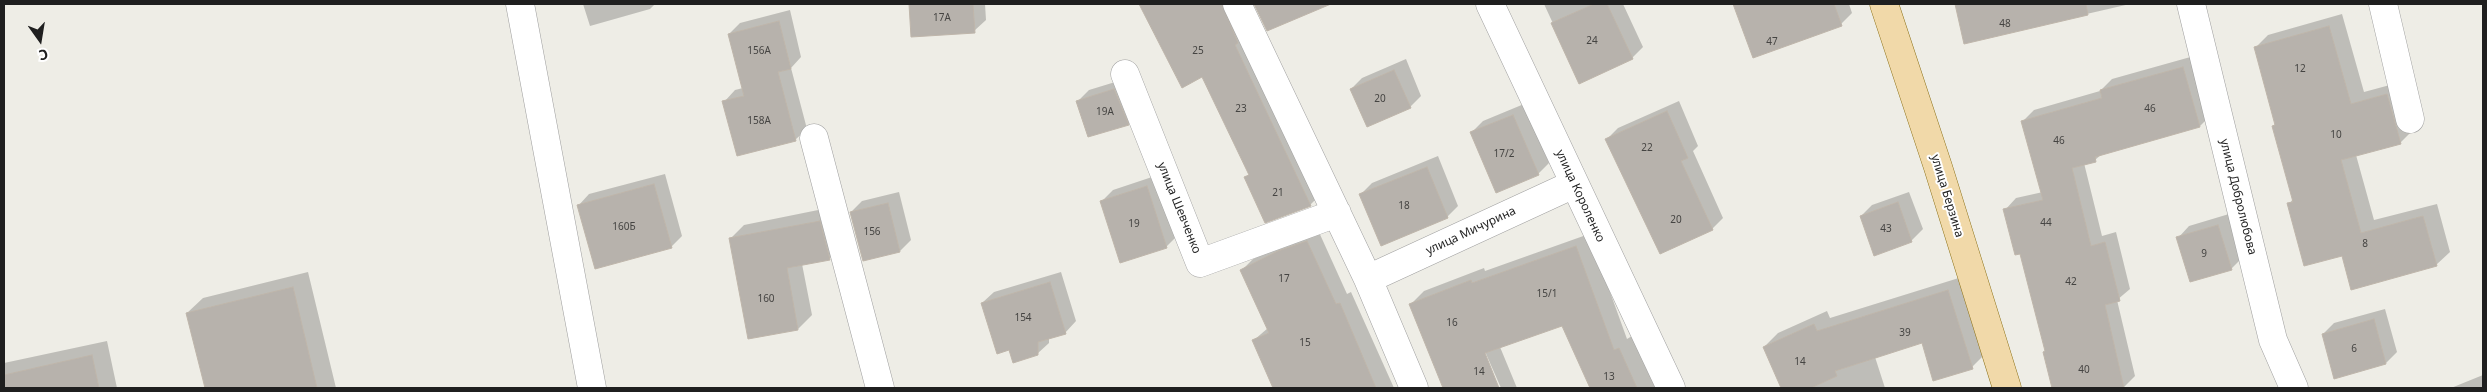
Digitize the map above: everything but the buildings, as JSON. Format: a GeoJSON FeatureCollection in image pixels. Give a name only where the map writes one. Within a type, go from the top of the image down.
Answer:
{"type":"FeatureCollection","features":[{"type":"Feature","properties":{"kind":"main road","name":"улица Берзина"},"geometry":{"type":"LineString","coordinates":[[1884,4],[2007,388]]}},
{"type":"Feature","properties":{"kind":"street"},"geometry":{"type":"LineString","coordinates":[[520,4],[592,388]]}},
{"type":"Feature","properties":{"kind":"street"},"geometry":{"type":"LineString","coordinates":[[1237,4],[1368,279],[1414,388]]}},
{"type":"Feature","properties":{"kind":"street","name":"улица Короленко"},"geometry":{"type":"LineString","coordinates":[[1490,4],[1671,388]]}},
{"type":"Feature","properties":{"kind":"street","name":"улица Добролюбова"},"geometry":{"type":"LineString","coordinates":[[2191,4],[2273,340],[2294,388]]}},
{"type":"Feature","properties":{"kind":"street"},"geometry":{"type":"LineString","coordinates":[[2383,4],[2410,119]]}},
{"type":"Feature","properties":{"kind":"street","name":"улица Шевченко"},"geometry":{"type":"LineString","coordinates":[[1125,74],[1200,262],[1337,213]]}},
{"type":"Feature","properties":{"kind":"street"},"geometry":{"type":"LineString","coordinates":[[814,138],[880,388]]}},
{"type":"Feature","properties":{"kind":"street","name":"улица Мичурина"},"geometry":{"type":"LineString","coordinates":[[1368,279],[1574,184]]}}]}
